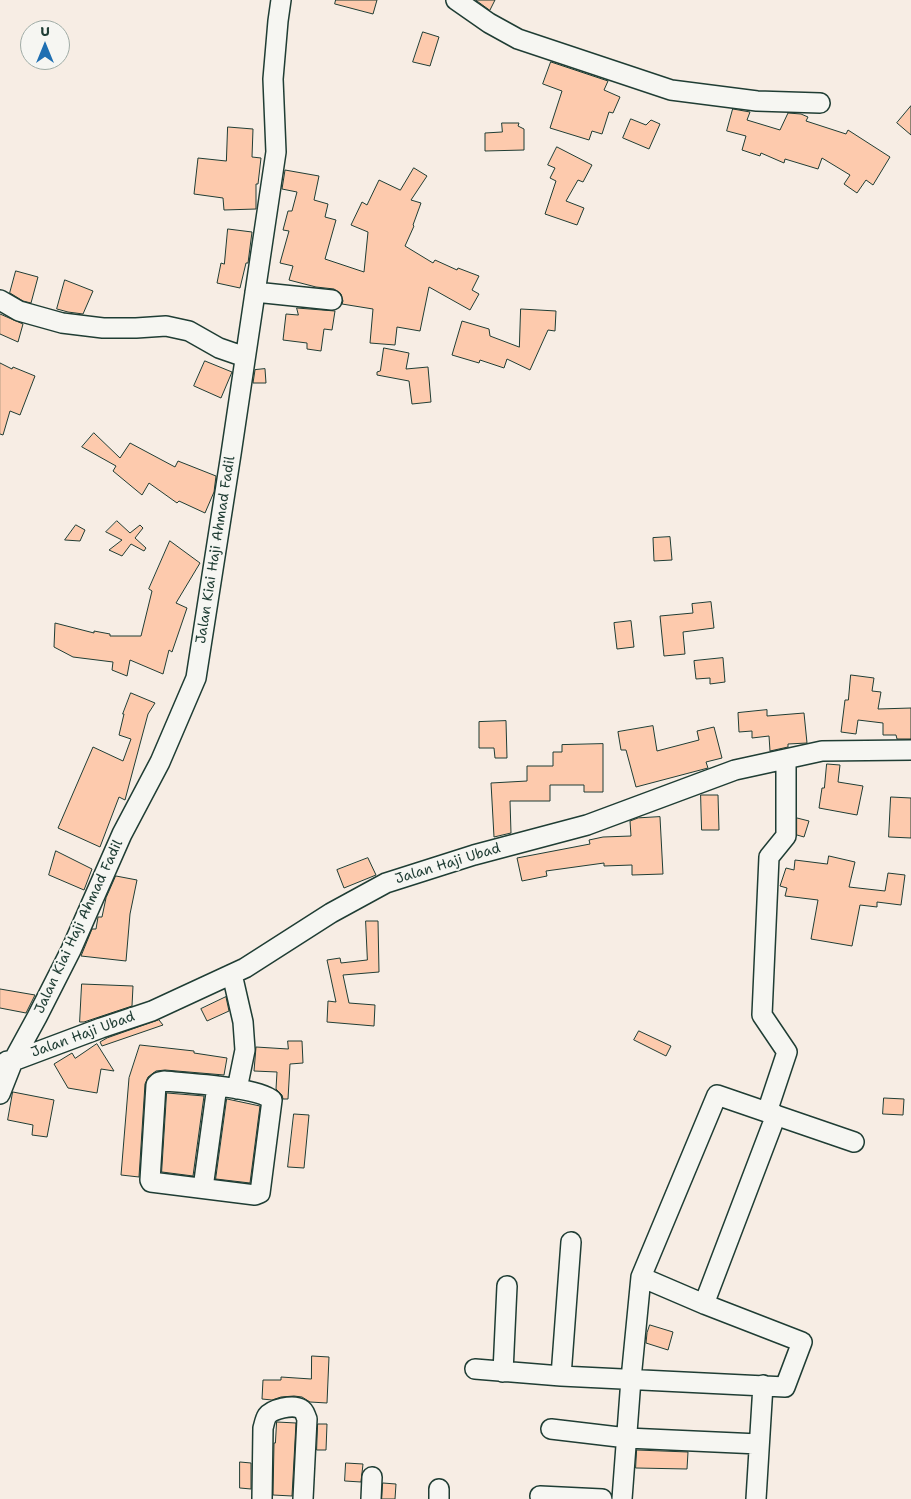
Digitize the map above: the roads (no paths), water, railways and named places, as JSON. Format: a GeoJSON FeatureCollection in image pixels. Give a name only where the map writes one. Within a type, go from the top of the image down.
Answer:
{"type":"FeatureCollection","features":[{"type":"Feature","properties":{"kind":"street","name":"Jalan Kiai Haji Ahmad Fadil"},"geometry":{"type":"LineString","coordinates":[[0,1094],[6,1060],[71,950],[122,834],[160,762],[196,678],[276,152],[273,79],[281,0]]}},
{"type":"Feature","properties":{"kind":"street"},"geometry":{"type":"LineString","coordinates":[[456,0],[489,23],[518,39],[670,90],[756,102],[820,103]]}},
{"type":"Feature","properties":{"kind":"street"},"geometry":{"type":"LineString","coordinates":[[255,292],[332,300]]}},
{"type":"Feature","properties":{"kind":"street"},"geometry":{"type":"LineString","coordinates":[[0,300],[19,311],[62,323],[103,328],[166,326],[189,331],[219,348],[246,357]]}},
{"type":"Feature","properties":{"kind":"street","name":"Jalan Haji Ubad"},"geometry":{"type":"LineString","coordinates":[[6,1060],[152,1011],[245,968],[331,913],[386,883],[474,855],[587,825],[735,770],[822,751],[911,750]]}},
{"type":"Feature","properties":{"kind":"street"},"geometry":{"type":"LineString","coordinates":[[704,1304],[771,1114],[788,1052],[762,1015],[770,857],[786,836],[786,759]]}},
{"type":"Feature","properties":{"kind":"street"},"geometry":{"type":"LineString","coordinates":[[232,974],[243,1022],[245,1050],[237,1089]]}},
{"type":"Feature","properties":{"kind":"street"},"geometry":{"type":"LineString","coordinates":[[164,1081],[217,1086],[266,1096],[272,1100],[261,1191],[255,1195],[153,1183],[150,1180],[156,1085],[164,1081]]}},
{"type":"Feature","properties":{"kind":"street"},"geometry":{"type":"LineString","coordinates":[[203,1188],[217,1086]]}},
{"type":"Feature","properties":{"kind":"street"},"geometry":{"type":"LineString","coordinates":[[622,1499],[630,1379],[641,1277],[717,1096],[854,1142]]}},
{"type":"Feature","properties":{"kind":"street"},"geometry":{"type":"LineString","coordinates":[[560,1376],[571,1242]]}},
{"type":"Feature","properties":{"kind":"street"},"geometry":{"type":"LineString","coordinates":[[474,1369],[560,1376],[785,1386],[802,1342],[641,1277]]}},
{"type":"Feature","properties":{"kind":"street"},"geometry":{"type":"LineString","coordinates":[[503,1372],[507,1286]]}},
{"type":"Feature","properties":{"kind":"street"},"geometry":{"type":"LineString","coordinates":[[756,1499],[762,1385]]}},
{"type":"Feature","properties":{"kind":"street"},"geometry":{"type":"LineString","coordinates":[[262,1499],[263,1428],[266,1417],[273,1411],[293,1407],[300,1408],[307,1419],[303,1499]]}},
{"type":"Feature","properties":{"kind":"street"},"geometry":{"type":"LineString","coordinates":[[551,1429],[627,1438],[759,1444]]}},
{"type":"Feature","properties":{"kind":"street"},"geometry":{"type":"LineString","coordinates":[[371,1499],[372,1476]]}},
{"type":"Feature","properties":{"kind":"street"},"geometry":{"type":"LineString","coordinates":[[540,1496],[602,1499]]}}]}
